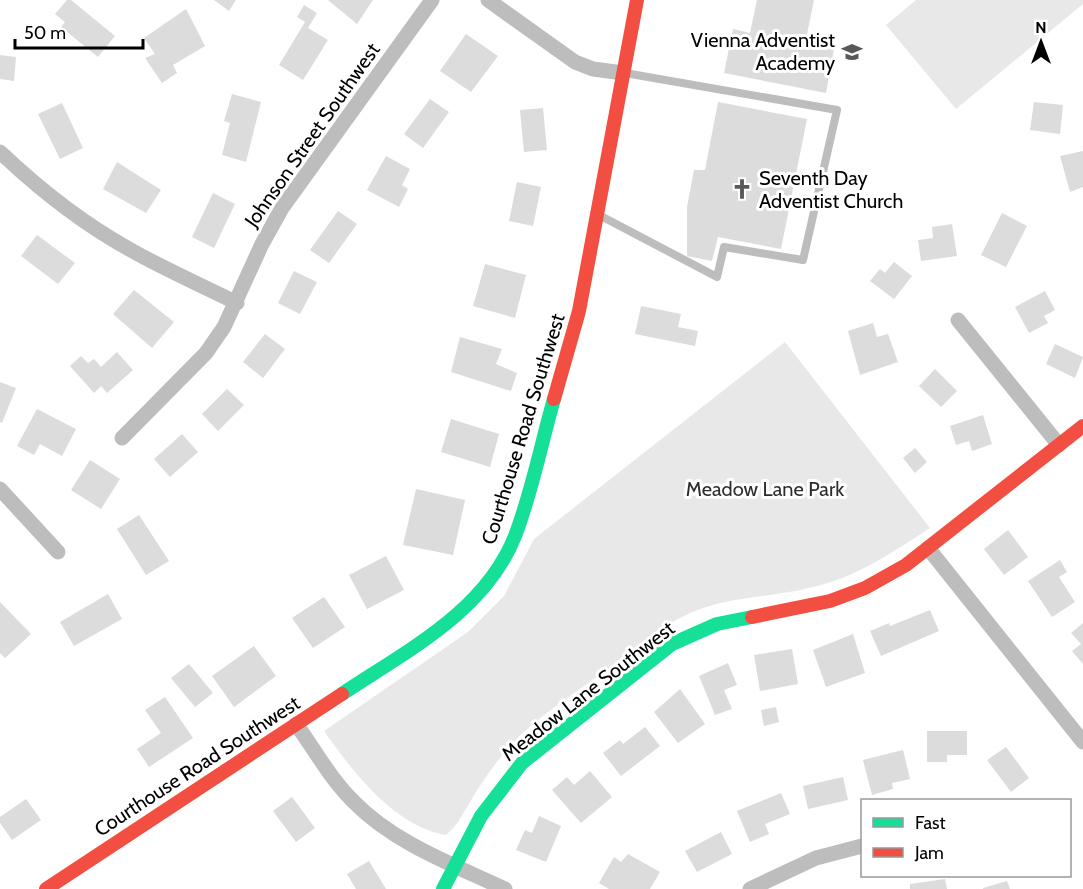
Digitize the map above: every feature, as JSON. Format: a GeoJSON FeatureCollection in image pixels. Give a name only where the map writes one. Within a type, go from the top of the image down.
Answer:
{"type":"FeatureCollection","features":[{"type":"Feature","properties":{"kind":"street","name":"Johnson Street Southwest"},"geometry":{"type":"LineString","coordinates":[[122,438],[206,353],[237,303],[262,244],[282,208],[432,0]]}},
{"type":"Feature","properties":{"kind":"street"},"geometry":{"type":"LineString","coordinates":[[488,0],[575,62],[593,69],[623,73]]}},
{"type":"Feature","properties":{"kind":"street","name":"Courthouse Road Southwest"},"geometry":{"type":"LineString","coordinates":[[46,889],[444,626],[468,607],[502,563],[515,536],[579,311],[637,0]]}},
{"type":"Feature","properties":{"kind":"street"},"geometry":{"type":"LineString","coordinates":[[0,152],[94,228],[129,249],[237,303]]}},
{"type":"Feature","properties":{"kind":"street"},"geometry":{"type":"LineString","coordinates":[[958,320],[1059,445]]}},
{"type":"Feature","properties":{"kind":"street","name":"Meadow Lane Southwest"},"geometry":{"type":"LineString","coordinates":[[443,889],[481,816],[522,763],[672,644],[717,624],[839,598],[898,571],[1083,426]]}},
{"type":"Feature","properties":{"kind":"street"},"geometry":{"type":"LineString","coordinates":[[0,489],[58,552]]}},
{"type":"Feature","properties":{"kind":"street"},"geometry":{"type":"LineString","coordinates":[[928,548],[1083,742]]}},
{"type":"Feature","properties":{"kind":"street"},"geometry":{"type":"LineString","coordinates":[[297,724],[334,779],[371,818],[395,834],[505,889]]}},
{"type":"Feature","properties":{"kind":"street"},"geometry":{"type":"LineString","coordinates":[[750,889],[816,858],[861,846]]}},
{"type":"Feature","properties":{"kind":"lane"},"geometry":{"type":"LineString","coordinates":[[598,215],[717,277],[724,247],[803,260],[837,110],[623,73]]}},
{"type":"Feature","properties":{"kind":"green space"},"geometry":{"type":"Polygon","coordinates":[[[916,0],[1083,0],[1083,4],[956,109],[886,25],[916,0]]]}},
{"type":"Feature","properties":{"kind":"green space","name":"Meadow Lane Park"},"geometry":{"type":"Polygon","coordinates":[[[785,342],[930,528],[874,563],[829,583],[798,591],[719,603],[688,614],[665,626],[519,736],[493,766],[457,824],[446,835],[427,830],[392,809],[361,779],[324,731],[468,632],[504,596],[534,539],[785,342]]]}},
{"type":"Feature","properties":{"kind":"building"},"geometry":{"type":"Polygon","coordinates":[[[67,0],[71,0],[115,36],[98,57],[61,27],[65,22],[55,14],[67,0]]]}},
{"type":"Feature","properties":{"kind":"building"},"geometry":{"type":"Polygon","coordinates":[[[214,0],[236,0],[229,11],[214,0]]]}},
{"type":"Feature","properties":{"kind":"building"},"geometry":{"type":"Polygon","coordinates":[[[328,0],[373,0],[357,24],[328,0]]]}},
{"type":"Feature","properties":{"kind":"building","name":"Vienna Adventist Academy"},"geometry":{"type":"Polygon","coordinates":[[[757,0],[814,0],[807,34],[826,38],[824,47],[834,49],[826,93],[724,73],[733,29],[750,33],[757,0]]]}},
{"type":"Feature","properties":{"kind":"building"},"geometry":{"type":"Polygon","coordinates":[[[304,5],[317,13],[308,28],[328,40],[303,80],[279,65],[305,22],[297,17],[304,5]]]}},
{"type":"Feature","properties":{"kind":"building"},"geometry":{"type":"Polygon","coordinates":[[[186,9],[205,46],[173,65],[177,73],[162,83],[145,58],[155,54],[144,38],[186,9]]]}},
{"type":"Feature","properties":{"kind":"building"},"geometry":{"type":"Polygon","coordinates":[[[466,34],[498,56],[471,92],[440,71],[466,34]]]}},
{"type":"Feature","properties":{"kind":"building"},"geometry":{"type":"Polygon","coordinates":[[[0,55],[16,57],[14,81],[0,79],[0,55]]]}},
{"type":"Feature","properties":{"kind":"building"},"geometry":{"type":"Polygon","coordinates":[[[232,94],[261,102],[246,162],[222,155],[230,123],[224,121],[232,94]]]}},
{"type":"Feature","properties":{"kind":"building"},"geometry":{"type":"Polygon","coordinates":[[[430,99],[449,112],[423,148],[404,134],[430,99]]]}},
{"type":"Feature","properties":{"kind":"building","name":"Seventh Day Adventist Church"},"geometry":{"type":"Polygon","coordinates":[[[718,102],[807,119],[781,249],[718,237],[712,261],[687,256],[687,207],[694,170],[705,170],[718,102]]]}},
{"type":"Feature","properties":{"kind":"building"},"geometry":{"type":"Polygon","coordinates":[[[1034,102],[1063,105],[1060,134],[1030,130],[1034,102]]]}},
{"type":"Feature","properties":{"kind":"building"},"geometry":{"type":"Polygon","coordinates":[[[62,103],[83,148],[60,159],[38,114],[62,103]]]}},
{"type":"Feature","properties":{"kind":"building"},"geometry":{"type":"Polygon","coordinates":[[[543,108],[547,150],[524,152],[520,110],[543,108]]]}},
{"type":"Feature","properties":{"kind":"building"},"geometry":{"type":"Polygon","coordinates":[[[1083,151],[1083,187],[1070,192],[1060,156],[1083,151]]]}},
{"type":"Feature","properties":{"kind":"building"},"geometry":{"type":"Polygon","coordinates":[[[386,156],[410,169],[402,185],[408,189],[399,207],[367,190],[386,156]]]}},
{"type":"Feature","properties":{"kind":"building"},"geometry":{"type":"Polygon","coordinates":[[[117,162],[161,190],[146,213],[103,189],[117,162]]]}},
{"type":"Feature","properties":{"kind":"building"},"geometry":{"type":"Polygon","coordinates":[[[517,182],[541,187],[533,226],[509,221],[517,182]]]}},
{"type":"Feature","properties":{"kind":"building"},"geometry":{"type":"Polygon","coordinates":[[[213,193],[235,204],[214,248],[192,237],[213,193]]]}},
{"type":"Feature","properties":{"kind":"building"},"geometry":{"type":"Polygon","coordinates":[[[338,211],[357,224],[329,263],[310,250],[338,211]]]}},
{"type":"Feature","properties":{"kind":"building"},"geometry":{"type":"Polygon","coordinates":[[[1002,213],[1027,226],[1006,267],[981,255],[1002,213]]]}},
{"type":"Feature","properties":{"kind":"building"},"geometry":{"type":"Polygon","coordinates":[[[952,224],[957,256],[921,261],[918,240],[933,238],[932,227],[952,224]]]}},
{"type":"Feature","properties":{"kind":"building"},"geometry":{"type":"Polygon","coordinates":[[[37,235],[75,263],[58,284],[21,256],[37,235]]]}},
{"type":"Feature","properties":{"kind":"building"},"geometry":{"type":"Polygon","coordinates":[[[894,262],[912,276],[894,299],[870,281],[880,269],[885,273],[894,262]]]}},
{"type":"Feature","properties":{"kind":"building"},"geometry":{"type":"Polygon","coordinates":[[[485,264],[526,275],[515,318],[473,306],[485,264]]]}},
{"type":"Feature","properties":{"kind":"building"},"geometry":{"type":"Polygon","coordinates":[[[294,271],[317,282],[300,314],[278,303],[294,271]]]}},
{"type":"Feature","properties":{"kind":"building"},"geometry":{"type":"Polygon","coordinates":[[[134,290],[174,322],[152,348],[113,314],[134,290]]]}},
{"type":"Feature","properties":{"kind":"building"},"geometry":{"type":"Polygon","coordinates":[[[1045,291],[1055,310],[1044,316],[1048,323],[1029,333],[1015,307],[1045,291]]]}},
{"type":"Feature","properties":{"kind":"building"},"geometry":{"type":"Polygon","coordinates":[[[641,306],[681,314],[678,327],[698,331],[695,346],[635,334],[641,306]]]}},
{"type":"Feature","properties":{"kind":"building"},"geometry":{"type":"Polygon","coordinates":[[[873,323],[877,337],[888,334],[898,362],[860,375],[848,331],[873,323]]]}},
{"type":"Feature","properties":{"kind":"building"},"geometry":{"type":"Polygon","coordinates":[[[265,334],[285,349],[263,378],[243,362],[265,334]]]}},
{"type":"Feature","properties":{"kind":"building"},"geometry":{"type":"Polygon","coordinates":[[[460,337],[502,349],[496,364],[517,373],[511,391],[451,372],[460,337]]]}},
{"type":"Feature","properties":{"kind":"building"},"geometry":{"type":"Polygon","coordinates":[[[1055,344],[1083,357],[1075,378],[1046,364],[1055,344]]]}},
{"type":"Feature","properties":{"kind":"building"},"geometry":{"type":"Polygon","coordinates":[[[117,352],[133,370],[107,393],[101,386],[94,393],[70,366],[81,356],[88,363],[94,359],[101,367],[117,352]]]}},
{"type":"Feature","properties":{"kind":"building"},"geometry":{"type":"Polygon","coordinates":[[[935,369],[957,391],[941,407],[919,386],[935,369]]]}},
{"type":"Feature","properties":{"kind":"building"},"geometry":{"type":"Polygon","coordinates":[[[0,382],[16,388],[2,423],[0,422],[0,382]]]}},
{"type":"Feature","properties":{"kind":"building"},"geometry":{"type":"Polygon","coordinates":[[[227,389],[244,405],[218,431],[202,414],[227,389]]]}},
{"type":"Feature","properties":{"kind":"building"},"geometry":{"type":"Polygon","coordinates":[[[37,409],[76,429],[62,456],[40,444],[34,455],[17,446],[37,409]]]}},
{"type":"Feature","properties":{"kind":"building"},"geometry":{"type":"Polygon","coordinates":[[[983,415],[992,444],[972,451],[969,441],[956,445],[950,426],[983,415]]]}},
{"type":"Feature","properties":{"kind":"building"},"geometry":{"type":"Polygon","coordinates":[[[451,419],[499,434],[490,467],[441,452],[451,419]]]}},
{"type":"Feature","properties":{"kind":"building"},"geometry":{"type":"Polygon","coordinates":[[[182,434],[198,452],[170,477],[154,459],[182,434]]]}},
{"type":"Feature","properties":{"kind":"building"},"geometry":{"type":"Polygon","coordinates":[[[915,448],[927,462],[915,473],[903,458],[915,448]]]}},
{"type":"Feature","properties":{"kind":"building"},"geometry":{"type":"Polygon","coordinates":[[[90,460],[120,479],[101,509],[71,490],[90,460]]]}},
{"type":"Feature","properties":{"kind":"building"},"geometry":{"type":"Polygon","coordinates":[[[416,489],[465,500],[453,555],[403,545],[416,489]]]}},
{"type":"Feature","properties":{"kind":"building"},"geometry":{"type":"Polygon","coordinates":[[[139,515],[169,561],[146,575],[117,529],[139,515]]]}},
{"type":"Feature","properties":{"kind":"building"},"geometry":{"type":"Polygon","coordinates":[[[1008,530],[1028,557],[1004,575],[984,549],[1008,530]]]}},
{"type":"Feature","properties":{"kind":"building"},"geometry":{"type":"Polygon","coordinates":[[[386,556],[404,590],[367,609],[349,575],[386,556]]]}},
{"type":"Feature","properties":{"kind":"building"},"geometry":{"type":"Polygon","coordinates":[[[1060,560],[1067,572],[1059,577],[1075,602],[1052,617],[1028,581],[1060,560]]]}},
{"type":"Feature","properties":{"kind":"building"},"geometry":{"type":"Polygon","coordinates":[[[108,594],[122,619],[74,646],[60,622],[108,594]]]}},
{"type":"Feature","properties":{"kind":"building"},"geometry":{"type":"Polygon","coordinates":[[[324,597],[345,627],[313,648],[292,618],[324,597]]]}},
{"type":"Feature","properties":{"kind":"building"},"geometry":{"type":"Polygon","coordinates":[[[0,602],[31,634],[5,658],[0,653],[0,602]]]}},
{"type":"Feature","properties":{"kind":"building"},"geometry":{"type":"Polygon","coordinates":[[[930,610],[939,631],[881,656],[870,631],[889,623],[890,626],[930,610]]]}},
{"type":"Feature","properties":{"kind":"building"},"geometry":{"type":"Polygon","coordinates":[[[1083,623],[1083,664],[1072,651],[1081,644],[1071,633],[1083,623]]]}},
{"type":"Feature","properties":{"kind":"building"},"geometry":{"type":"Polygon","coordinates":[[[853,634],[865,673],[826,687],[813,650],[853,634]]]}},
{"type":"Feature","properties":{"kind":"building"},"geometry":{"type":"Polygon","coordinates":[[[254,646],[276,676],[234,707],[212,676],[254,646]]]}},
{"type":"Feature","properties":{"kind":"building"},"geometry":{"type":"Polygon","coordinates":[[[792,649],[798,684],[760,691],[754,655],[792,649]]]}},
{"type":"Feature","properties":{"kind":"building"},"geometry":{"type":"Polygon","coordinates":[[[728,663],[737,685],[724,690],[732,709],[715,715],[699,676],[728,663]]]}},
{"type":"Feature","properties":{"kind":"building"},"geometry":{"type":"Polygon","coordinates":[[[189,664],[213,693],[195,707],[171,678],[189,664]]]}},
{"type":"Feature","properties":{"kind":"building"},"geometry":{"type":"Polygon","coordinates":[[[680,689],[705,724],[678,743],[654,712],[680,689]]]}},
{"type":"Feature","properties":{"kind":"building"},"geometry":{"type":"Polygon","coordinates":[[[165,697],[193,738],[149,767],[137,749],[161,733],[145,710],[165,697]]]}},
{"type":"Feature","properties":{"kind":"building"},"geometry":{"type":"Polygon","coordinates":[[[776,707],[779,722],[764,726],[761,710],[776,707]]]}},
{"type":"Feature","properties":{"kind":"building"},"geometry":{"type":"Polygon","coordinates":[[[645,727],[660,746],[621,776],[603,753],[620,740],[623,744],[645,727]]]}},
{"type":"Feature","properties":{"kind":"building"},"geometry":{"type":"Polygon","coordinates":[[[927,731],[967,731],[967,755],[947,755],[947,762],[927,762],[927,731]]]}},
{"type":"Feature","properties":{"kind":"building"},"geometry":{"type":"Polygon","coordinates":[[[1006,747],[1029,778],[1011,792],[987,760],[1006,747]]]}},
{"type":"Feature","properties":{"kind":"building"},"geometry":{"type":"Polygon","coordinates":[[[903,750],[910,779],[892,783],[893,789],[872,795],[863,760],[903,750]]]}},
{"type":"Feature","properties":{"kind":"building"},"geometry":{"type":"Polygon","coordinates":[[[590,771],[612,797],[581,823],[552,790],[567,777],[574,785],[590,771]]]}},
{"type":"Feature","properties":{"kind":"building"},"geometry":{"type":"Polygon","coordinates":[[[843,777],[848,800],[808,809],[803,786],[843,777]]]}},
{"type":"Feature","properties":{"kind":"building"},"geometry":{"type":"Polygon","coordinates":[[[781,793],[790,814],[765,824],[769,834],[750,842],[737,811],[781,793]]]}},
{"type":"Feature","properties":{"kind":"building"},"geometry":{"type":"Polygon","coordinates":[[[292,797],[315,828],[296,842],[273,811],[292,797]]]}},
{"type":"Feature","properties":{"kind":"building"},"geometry":{"type":"Polygon","coordinates":[[[26,799],[41,820],[12,840],[0,823],[0,817],[26,799]]]}},
{"type":"Feature","properties":{"kind":"building"},"geometry":{"type":"Polygon","coordinates":[[[539,816],[561,826],[546,862],[516,850],[525,830],[532,833],[539,816]]]}},
{"type":"Feature","properties":{"kind":"building"},"geometry":{"type":"Polygon","coordinates":[[[721,832],[732,854],[697,872],[685,851],[721,832]]]}},
{"type":"Feature","properties":{"kind":"building"},"geometry":{"type":"Polygon","coordinates":[[[628,854],[660,872],[650,889],[609,889],[599,883],[614,857],[621,862],[628,854]]]}},
{"type":"Feature","properties":{"kind":"building"},"geometry":{"type":"Polygon","coordinates":[[[369,861],[386,889],[356,889],[347,874],[369,861]]]}},
{"type":"Feature","properties":{"kind":"building"},"geometry":{"type":"Polygon","coordinates":[[[945,879],[947,889],[910,889],[910,884],[945,879]]]}},
{"type":"Feature","properties":{"kind":"building"},"geometry":{"type":"Polygon","coordinates":[[[1007,881],[1010,889],[983,889],[983,888],[1007,881]]]}},
{"type":"Feature","properties":{"kind":"traffic: fast"},"geometry":{"type":"LineString","coordinates":[[342,694],[441,627],[464,608],[502,563],[521,519],[554,399]]}},
{"type":"Feature","properties":{"kind":"traffic: fast"},"geometry":{"type":"LineString","coordinates":[[443,889],[481,816],[522,763],[672,644],[717,624],[752,617]]}},
{"type":"Feature","properties":{"kind":"traffic: jam"},"geometry":{"type":"LineString","coordinates":[[554,399],[579,311],[637,0]]}},
{"type":"Feature","properties":{"kind":"traffic: jam"},"geometry":{"type":"LineString","coordinates":[[752,617],[830,601],[865,588],[906,565],[1083,426]]}},
{"type":"Feature","properties":{"kind":"traffic: jam"},"geometry":{"type":"LineString","coordinates":[[46,889],[342,694]]}},
{"type":"Feature","properties":{"kind":"place","name":"Vienna Adventist Academy"},"geometry":{"type":"Point","coordinates":[852,52]}},
{"type":"Feature","properties":{"kind":"place","name":"Seventh Day Adventist Church"},"geometry":{"type":"Point","coordinates":[742,189]}}]}
